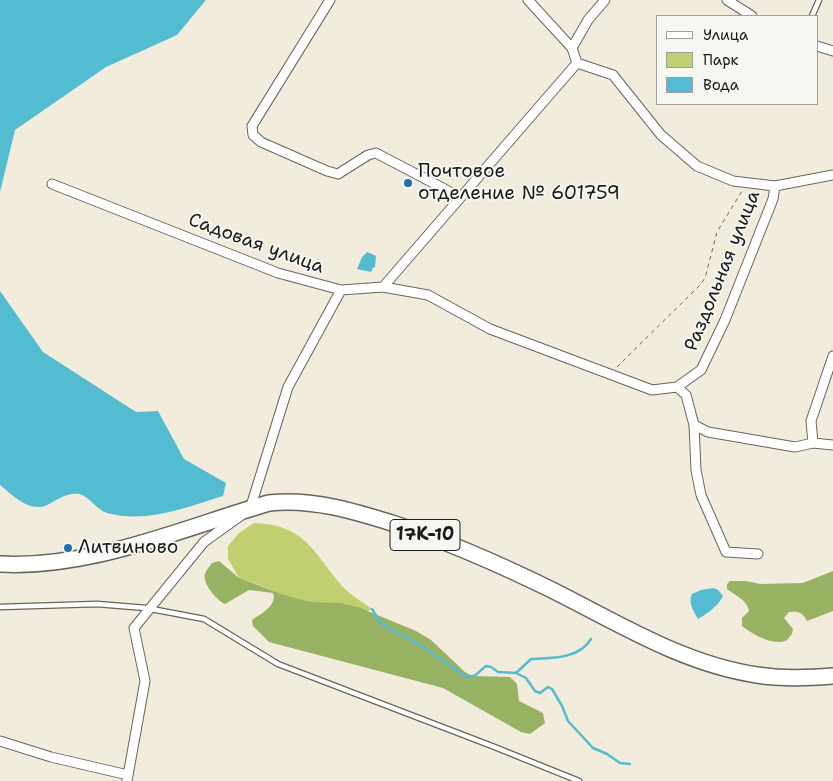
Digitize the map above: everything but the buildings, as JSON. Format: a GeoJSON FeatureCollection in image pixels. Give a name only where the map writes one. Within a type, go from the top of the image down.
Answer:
{"type":"FeatureCollection","features":[{"type":"Feature","properties":{"kind":"main road","name":"17К-10"},"geometry":{"type":"LineString","coordinates":[[0,564],[28,564],[99,554],[269,504],[294,502],[330,506],[374,517],[415,531],[497,564],[656,644],[691,658],[734,671],[759,676],[787,678],[833,676]]}},
{"type":"Feature","properties":{"kind":"street"},"geometry":{"type":"LineString","coordinates":[[330,0],[252,126],[253,135],[261,142],[338,174],[368,155],[376,153],[460,197]]}},
{"type":"Feature","properties":{"kind":"street"},"geometry":{"type":"LineString","coordinates":[[528,0],[572,48],[577,63]]}},
{"type":"Feature","properties":{"kind":"street"},"geometry":{"type":"LineString","coordinates":[[572,48],[588,20],[605,0]]}},
{"type":"Feature","properties":{"kind":"street"},"geometry":{"type":"LineString","coordinates":[[727,0],[750,15]]}},
{"type":"Feature","properties":{"kind":"street"},"geometry":{"type":"LineString","coordinates":[[818,46],[833,51]]}},
{"type":"Feature","properties":{"kind":"street"},"geometry":{"type":"LineString","coordinates":[[383,287],[577,63]]}},
{"type":"Feature","properties":{"kind":"street"},"geometry":{"type":"LineString","coordinates":[[577,63],[613,75],[661,135],[698,166],[733,181],[775,186],[833,175]]}},
{"type":"Feature","properties":{"kind":"street","name":"Садовая улица"},"geometry":{"type":"LineString","coordinates":[[52,184],[278,273],[341,290],[383,287],[428,295],[490,329],[652,390],[677,387]]}},
{"type":"Feature","properties":{"kind":"street","name":"Раздольная улица"},"geometry":{"type":"LineString","coordinates":[[677,387],[701,370],[725,320],[772,199],[775,186]]}},
{"type":"Feature","properties":{"kind":"street"},"geometry":{"type":"LineString","coordinates":[[0,741],[128,778],[145,682],[134,628],[204,542],[250,509],[288,387],[341,290]]}},
{"type":"Feature","properties":{"kind":"street"},"geometry":{"type":"LineString","coordinates":[[813,443],[811,421],[833,356]]}},
{"type":"Feature","properties":{"kind":"street"},"geometry":{"type":"LineString","coordinates":[[677,387],[686,395],[694,425],[696,470],[701,495],[726,552],[758,554]]}},
{"type":"Feature","properties":{"kind":"street"},"geometry":{"type":"LineString","coordinates":[[694,425],[708,432],[795,447],[813,443],[833,445]]}},
{"type":"Feature","properties":{"kind":"lane"},"geometry":{"type":"LineString","coordinates":[[812,15],[819,0]]}},
{"type":"Feature","properties":{"kind":"lane"},"geometry":{"type":"LineString","coordinates":[[0,607],[97,604],[151,609],[204,619],[278,664],[579,781]]}},
{"type":"Feature","properties":{"kind":"path"},"geometry":{"type":"LineString","coordinates":[[609,374],[700,285],[705,278],[717,232],[738,196],[749,183]]}},
{"type":"Feature","properties":{"kind":"green space"},"geometry":{"type":"Polygon","coordinates":[[[254,523],[272,525],[298,535],[316,553],[344,588],[372,609],[362,614],[293,601],[267,588],[239,578],[228,559],[228,546],[239,533],[254,523]]]}},
{"type":"Feature","properties":{"kind":"green space"},"geometry":{"type":"Polygon","coordinates":[[[219,561],[239,578],[284,595],[310,602],[339,603],[358,607],[416,631],[431,640],[465,672],[472,676],[510,677],[517,684],[519,701],[543,713],[545,723],[530,734],[521,732],[443,688],[269,642],[253,626],[252,620],[271,605],[274,598],[273,593],[249,590],[225,604],[214,596],[205,578],[206,571],[212,563],[219,561]]]}},
{"type":"Feature","properties":{"kind":"green space"},"geometry":{"type":"Polygon","coordinates":[[[833,571],[833,611],[807,621],[800,613],[789,612],[784,618],[793,629],[792,634],[787,640],[782,642],[763,639],[742,626],[742,618],[749,611],[748,607],[741,598],[727,589],[727,584],[730,581],[746,581],[760,584],[803,583],[833,571]]]}},
{"type":"Feature","properties":{"kind":"water"},"geometry":{"type":"Polygon","coordinates":[[[0,0],[206,0],[177,35],[106,67],[15,130],[0,192],[0,0]]]}},
{"type":"Feature","properties":{"kind":"water"},"geometry":{"type":"Polygon","coordinates":[[[367,252],[376,256],[375,267],[371,272],[357,269],[362,257],[367,252]]]}},
{"type":"Feature","properties":{"kind":"water"},"geometry":{"type":"Polygon","coordinates":[[[0,291],[43,352],[136,412],[158,411],[184,459],[226,483],[223,496],[166,513],[137,517],[107,513],[79,494],[67,495],[47,505],[34,507],[22,502],[0,485],[0,291]]]}},
{"type":"Feature","properties":{"kind":"water"},"geometry":{"type":"Polygon","coordinates":[[[714,588],[723,596],[712,609],[698,619],[691,603],[692,594],[714,588]]]}},
{"type":"Feature","properties":{"kind":"waterway"},"geometry":{"type":"LineString","coordinates":[[372,609],[380,622],[388,628],[417,643],[468,677],[476,674],[486,666],[498,672],[516,673],[531,659],[556,658],[572,654],[586,646],[591,639]]}},
{"type":"Feature","properties":{"kind":"waterway"},"geometry":{"type":"LineString","coordinates":[[516,673],[526,678],[535,691],[540,693],[548,687],[552,689],[568,721],[593,748],[607,754],[620,763],[630,764]]}},
{"type":"Feature","properties":{"kind":"place","name":"Почтовое отделение № 601759"},"geometry":{"type":"Point","coordinates":[408,183]}},
{"type":"Feature","properties":{"kind":"place","name":"Литвиново"},"geometry":{"type":"Point","coordinates":[68,548]}}]}
